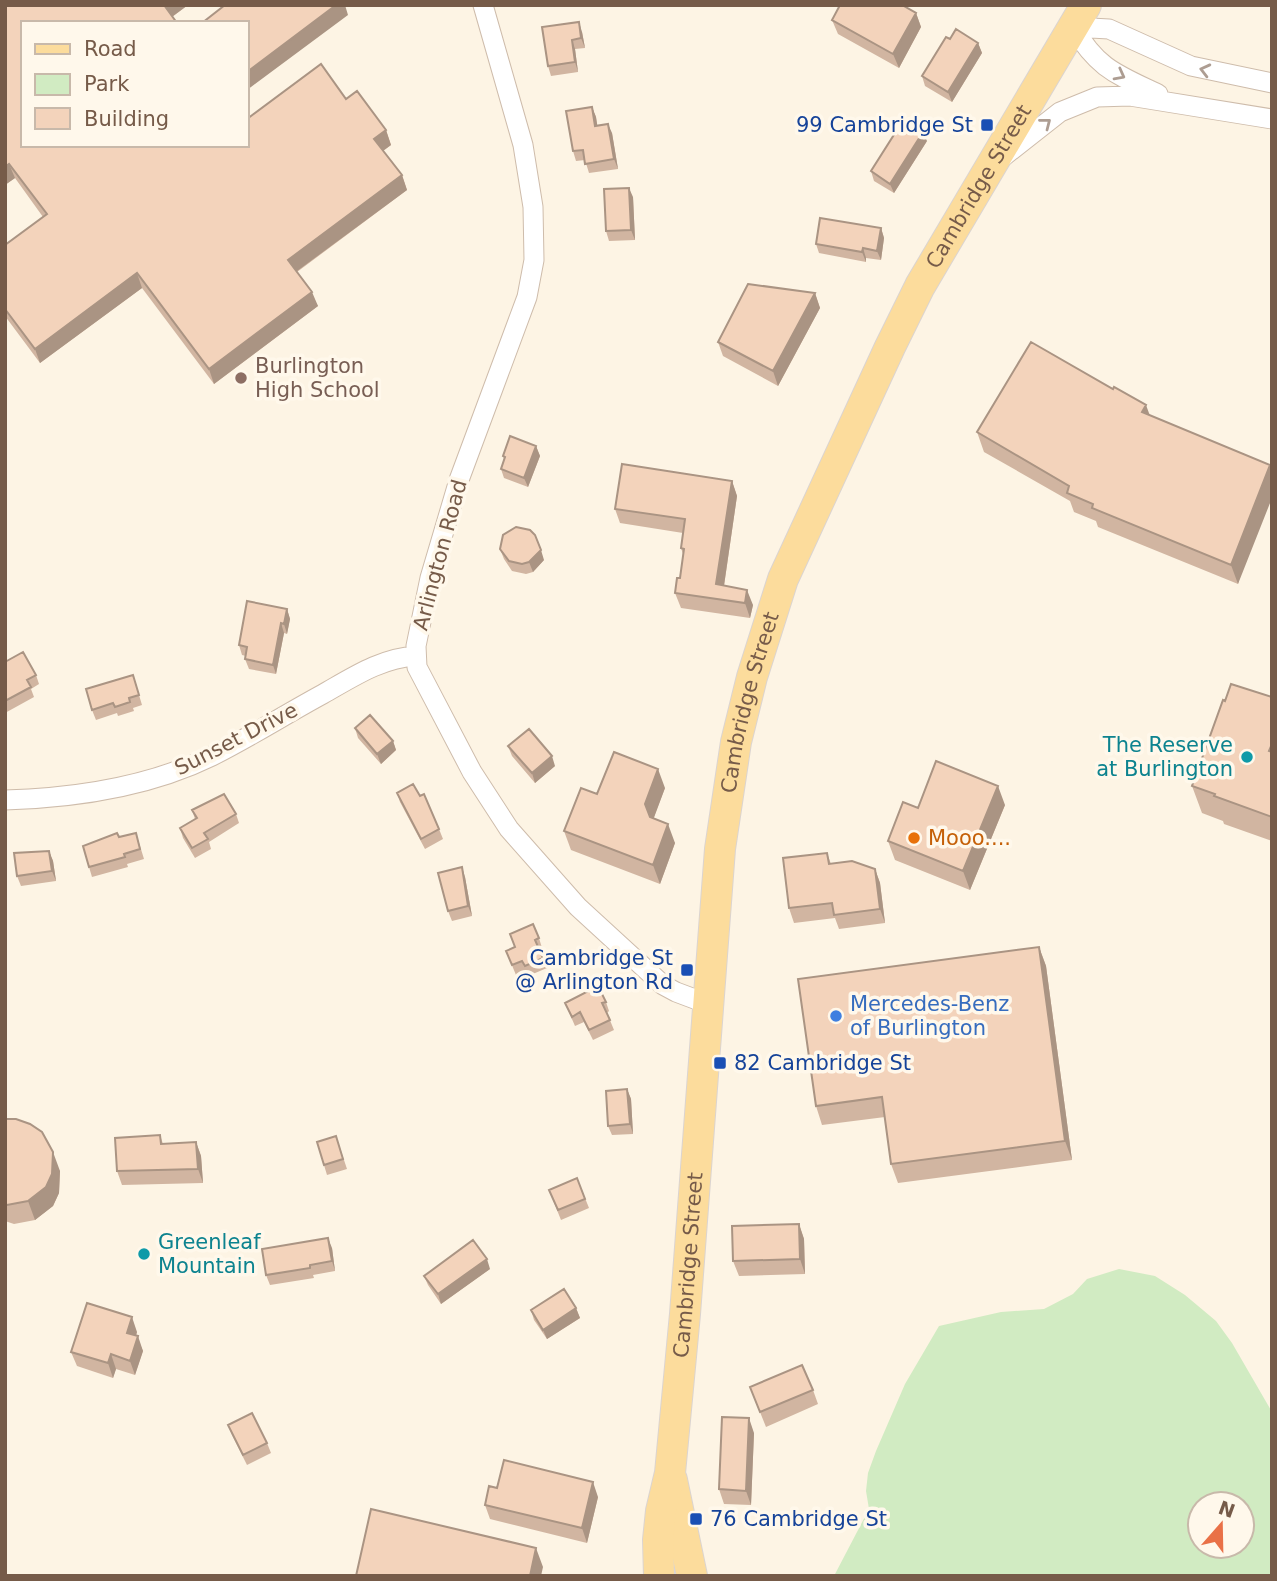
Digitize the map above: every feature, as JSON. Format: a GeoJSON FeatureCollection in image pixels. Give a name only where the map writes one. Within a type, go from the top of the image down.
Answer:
{"type":"FeatureCollection","features":[{"type":"Feature","properties":{"kind":"main road","name":"Cambridge Street"},"geometry":{"type":"LineString","coordinates":[[659,1576],[659,1530],[670,1473],[720,849],[730,780],[749,687],[776,598],[895,335],[920,286],[1079,16]]}},
{"type":"Feature","properties":{"kind":"main road","name":"Cambridge Street"},"geometry":{"type":"LineString","coordinates":[[670,1473],[680,1509],[692,1576]]}},
{"type":"Feature","properties":{"kind":"street","name":"Arlington Road"},"geometry":{"type":"LineString","coordinates":[[483,5],[523,145],[533,207],[534,260],[527,297],[456,492],[421,614],[416,656],[421,676],[472,772],[526,850],[578,907],[661,983],[708,1004]]}},
{"type":"Feature","properties":{"kind":"street"},"geometry":{"type":"LineString","coordinates":[[1079,16],[1191,66],[1272,83]]}},
{"type":"Feature","properties":{"kind":"street"},"geometry":{"type":"LineString","coordinates":[[1079,16],[1086,48],[1102,65],[1165,97],[1210,110]]}},
{"type":"Feature","properties":{"kind":"street"},"geometry":{"type":"LineString","coordinates":[[992,165],[1060,112],[1097,97],[1130,96],[1272,119]]}},
{"type":"Feature","properties":{"kind":"street","name":"Sunset Drive"},"geometry":{"type":"LineString","coordinates":[[5,800],[88,792],[168,774],[214,755],[368,668],[385,661],[416,656]]}},
{"type":"Feature","properties":{"kind":"green space"},"geometry":{"type":"Polygon","coordinates":[[[1119,1269],[1155,1276],[1185,1295],[1216,1321],[1232,1343],[1272,1412],[1272,1576],[834,1576],[869,1509],[866,1491],[868,1473],[876,1451],[905,1384],[939,1326],[1001,1312],[1044,1309],[1073,1294],[1087,1279],[1119,1269]]]}},
{"type":"Feature","properties":{"kind":"building"},"geometry":{"type":"Polygon","coordinates":[[[5,5],[164,5],[176,21],[21,21],[21,147],[248,147],[248,118],[321,64],[346,99],[357,91],[386,130],[374,139],[402,175],[288,260],[312,292],[209,369],[137,273],[35,349],[5,309],[5,245],[47,214],[9,164],[5,167],[5,5]]]}},
{"type":"Feature","properties":{"kind":"building"},"geometry":{"type":"Polygon","coordinates":[[[225,5],[336,5],[248,71],[248,21],[205,21],[225,5]]]}},
{"type":"Feature","properties":{"kind":"building"},"geometry":{"type":"Polygon","coordinates":[[[840,5],[902,5],[916,13],[893,54],[832,20],[840,5]]]}},
{"type":"Feature","properties":{"kind":"building"},"geometry":{"type":"Polygon","coordinates":[[[579,22],[581,38],[572,40],[575,62],[548,66],[542,27],[579,22]]]}},
{"type":"Feature","properties":{"kind":"building"},"geometry":{"type":"Polygon","coordinates":[[[956,29],[978,43],[948,92],[922,76],[946,37],[950,39],[956,29]]]}},
{"type":"Feature","properties":{"kind":"building"},"geometry":{"type":"Polygon","coordinates":[[[592,107],[595,126],[608,124],[614,159],[585,164],[583,150],[573,151],[566,111],[592,107]]]}},
{"type":"Feature","properties":{"kind":"building"},"geometry":{"type":"Polygon","coordinates":[[[904,119],[923,132],[890,184],[871,171],[904,119]]]}},
{"type":"Feature","properties":{"kind":"building"},"geometry":{"type":"Polygon","coordinates":[[[629,188],[631,230],[606,231],[604,189],[629,188]]]}},
{"type":"Feature","properties":{"kind":"building"},"geometry":{"type":"Polygon","coordinates":[[[820,218],[881,228],[877,251],[863,248],[862,252],[816,244],[820,218]]]}},
{"type":"Feature","properties":{"kind":"building"},"geometry":{"type":"Polygon","coordinates":[[[748,284],[815,293],[773,371],[718,342],[748,284]]]}},
{"type":"Feature","properties":{"kind":"building"},"geometry":{"type":"Polygon","coordinates":[[[1031,342],[1146,405],[1142,412],[1270,465],[1231,565],[1092,508],[1093,504],[1067,493],[1069,486],[977,432],[1031,342]]]}},
{"type":"Feature","properties":{"kind":"building"},"geometry":{"type":"Polygon","coordinates":[[[510,436],[536,446],[524,478],[501,469],[510,436]]]}},
{"type":"Feature","properties":{"kind":"building"},"geometry":{"type":"Polygon","coordinates":[[[622,464],[732,481],[716,584],[747,590],[745,603],[675,593],[684,549],[681,548],[685,519],[615,509],[622,464]]]}},
{"type":"Feature","properties":{"kind":"building"},"geometry":{"type":"Polygon","coordinates":[[[516,527],[530,530],[541,550],[529,562],[522,564],[509,561],[500,549],[503,535],[516,527]]]}},
{"type":"Feature","properties":{"kind":"building"},"geometry":{"type":"Polygon","coordinates":[[[247,601],[287,609],[284,624],[281,623],[273,665],[245,659],[247,647],[239,645],[247,601]]]}},
{"type":"Feature","properties":{"kind":"building"},"geometry":{"type":"Polygon","coordinates":[[[23,652],[36,675],[27,680],[31,687],[5,701],[5,662],[23,652]]]}},
{"type":"Feature","properties":{"kind":"building"},"geometry":{"type":"Polygon","coordinates":[[[133,675],[139,695],[129,698],[130,702],[115,707],[113,703],[92,710],[86,689],[133,675]]]}},
{"type":"Feature","properties":{"kind":"building","name":"The Reserve at Burlington"},"geometry":{"type":"Polygon","coordinates":[[[1231,684],[1272,697],[1272,744],[1269,751],[1272,752],[1272,817],[1192,786],[1231,684]]]}},
{"type":"Feature","properties":{"kind":"building"},"geometry":{"type":"Polygon","coordinates":[[[370,715],[393,741],[377,754],[355,728],[370,715]]]}},
{"type":"Feature","properties":{"kind":"building"},"geometry":{"type":"Polygon","coordinates":[[[529,729],[552,756],[532,773],[508,746],[529,729]]]}},
{"type":"Feature","properties":{"kind":"building"},"geometry":{"type":"Polygon","coordinates":[[[614,752],[658,769],[645,804],[650,817],[668,824],[653,865],[564,831],[581,788],[597,794],[614,752]]]}},
{"type":"Feature","properties":{"kind":"building"},"geometry":{"type":"Polygon","coordinates":[[[936,761],[998,786],[963,871],[888,841],[903,802],[918,808],[936,761]]]}},
{"type":"Feature","properties":{"kind":"building"},"geometry":{"type":"Polygon","coordinates":[[[413,784],[420,796],[424,794],[439,829],[421,839],[397,793],[413,784]]]}},
{"type":"Feature","properties":{"kind":"building"},"geometry":{"type":"Polygon","coordinates":[[[224,794],[236,814],[204,833],[208,839],[192,848],[180,828],[197,818],[192,810],[224,794]]]}},
{"type":"Feature","properties":{"kind":"building"},"geometry":{"type":"Polygon","coordinates":[[[117,833],[119,837],[136,833],[140,849],[124,854],[125,857],[89,867],[83,846],[117,833]]]}},
{"type":"Feature","properties":{"kind":"building"},"geometry":{"type":"Polygon","coordinates":[[[49,851],[52,871],[17,876],[14,853],[49,851]]]}},
{"type":"Feature","properties":{"kind":"building"},"geometry":{"type":"Polygon","coordinates":[[[827,853],[829,864],[852,861],[875,869],[880,909],[834,915],[832,903],[789,908],[783,858],[827,853]]]}},
{"type":"Feature","properties":{"kind":"building"},"geometry":{"type":"Polygon","coordinates":[[[462,867],[468,906],[448,911],[438,873],[462,867]]]}},
{"type":"Feature","properties":{"kind":"building"},"geometry":{"type":"Polygon","coordinates":[[[533,924],[539,938],[535,940],[543,958],[525,966],[522,961],[512,965],[506,951],[515,947],[510,934],[533,924]]]}},
{"type":"Feature","properties":{"kind":"building"},"geometry":{"type":"Polygon","coordinates":[[[1039,947],[1065,1141],[891,1164],[882,1097],[816,1106],[798,979],[1039,947]]]}},
{"type":"Feature","properties":{"kind":"building"},"geometry":{"type":"Polygon","coordinates":[[[598,986],[606,1002],[602,1003],[610,1020],[589,1030],[580,1012],[572,1017],[565,1003],[598,986]]]}},
{"type":"Feature","properties":{"kind":"building"},"geometry":{"type":"Polygon","coordinates":[[[627,1089],[630,1124],[608,1126],[606,1091],[627,1089]]]}},
{"type":"Feature","properties":{"kind":"building"},"geometry":{"type":"Polygon","coordinates":[[[5,1119],[16,1119],[42,1132],[53,1152],[52,1174],[46,1187],[28,1201],[7,1205],[5,1204],[5,1119]]]}},
{"type":"Feature","properties":{"kind":"building"},"geometry":{"type":"Polygon","coordinates":[[[160,1135],[161,1144],[196,1142],[198,1169],[117,1171],[115,1138],[160,1135]]]}},
{"type":"Feature","properties":{"kind":"building"},"geometry":{"type":"Polygon","coordinates":[[[336,1136],[343,1159],[324,1165],[317,1142],[336,1136]]]}},
{"type":"Feature","properties":{"kind":"building"},"geometry":{"type":"Polygon","coordinates":[[[577,1178],[585,1199],[558,1210],[549,1190],[577,1178]]]}},
{"type":"Feature","properties":{"kind":"building"},"geometry":{"type":"Polygon","coordinates":[[[799,1224],[800,1259],[733,1261],[732,1226],[799,1224]]]}},
{"type":"Feature","properties":{"kind":"building"},"geometry":{"type":"Polygon","coordinates":[[[328,1238],[332,1261],[310,1265],[310,1268],[266,1275],[262,1249],[328,1238]]]}},
{"type":"Feature","properties":{"kind":"building"},"geometry":{"type":"Polygon","coordinates":[[[473,1240],[487,1259],[438,1294],[424,1276],[473,1240]]]}},
{"type":"Feature","properties":{"kind":"building"},"geometry":{"type":"Polygon","coordinates":[[[564,1289],[576,1308],[543,1330],[531,1310],[564,1289]]]}},
{"type":"Feature","properties":{"kind":"building"},"geometry":{"type":"Polygon","coordinates":[[[87,1303],[132,1317],[127,1333],[138,1336],[130,1361],[111,1354],[108,1363],[71,1352],[87,1303]]]}},
{"type":"Feature","properties":{"kind":"building"},"geometry":{"type":"Polygon","coordinates":[[[802,1365],[813,1390],[760,1412],[750,1387],[802,1365]]]}},
{"type":"Feature","properties":{"kind":"building"},"geometry":{"type":"Polygon","coordinates":[[[252,1413],[267,1443],[243,1455],[228,1425],[252,1413]]]}},
{"type":"Feature","properties":{"kind":"building"},"geometry":{"type":"Polygon","coordinates":[[[722,1417],[749,1418],[746,1491],[719,1489],[722,1417]]]}},
{"type":"Feature","properties":{"kind":"building"},"geometry":{"type":"Polygon","coordinates":[[[504,1460],[593,1482],[582,1528],[485,1505],[489,1486],[497,1488],[504,1460]]]}},
{"type":"Feature","properties":{"kind":"building"},"geometry":{"type":"Polygon","coordinates":[[[371,1509],[536,1548],[530,1576],[356,1576],[371,1509]]]}},
{"type":"Feature","properties":{"kind":"place","name":"99 Cambridge St"},"geometry":{"type":"Point","coordinates":[987,125]}},
{"type":"Feature","properties":{"kind":"place","name":"Burlington High School"},"geometry":{"type":"Point","coordinates":[241,378]}},
{"type":"Feature","properties":{"kind":"place","name":"The Reserve at Burlington"},"geometry":{"type":"Point","coordinates":[1247,757]}},
{"type":"Feature","properties":{"kind":"place","name":"Mooo...."},"geometry":{"type":"Point","coordinates":[914,838]}},
{"type":"Feature","properties":{"kind":"place","name":"Cambridge St @ Arlington Rd"},"geometry":{"type":"Point","coordinates":[687,970]}},
{"type":"Feature","properties":{"kind":"place","name":"Mercedes-Benz of Burlington"},"geometry":{"type":"Point","coordinates":[836,1016]}},
{"type":"Feature","properties":{"kind":"place","name":"82 Cambridge St"},"geometry":{"type":"Point","coordinates":[720,1063]}},
{"type":"Feature","properties":{"kind":"place","name":"Greenleaf Mountain"},"geometry":{"type":"Point","coordinates":[144,1254]}},
{"type":"Feature","properties":{"kind":"place","name":"76 Cambridge St"},"geometry":{"type":"Point","coordinates":[696,1519]}}]}
